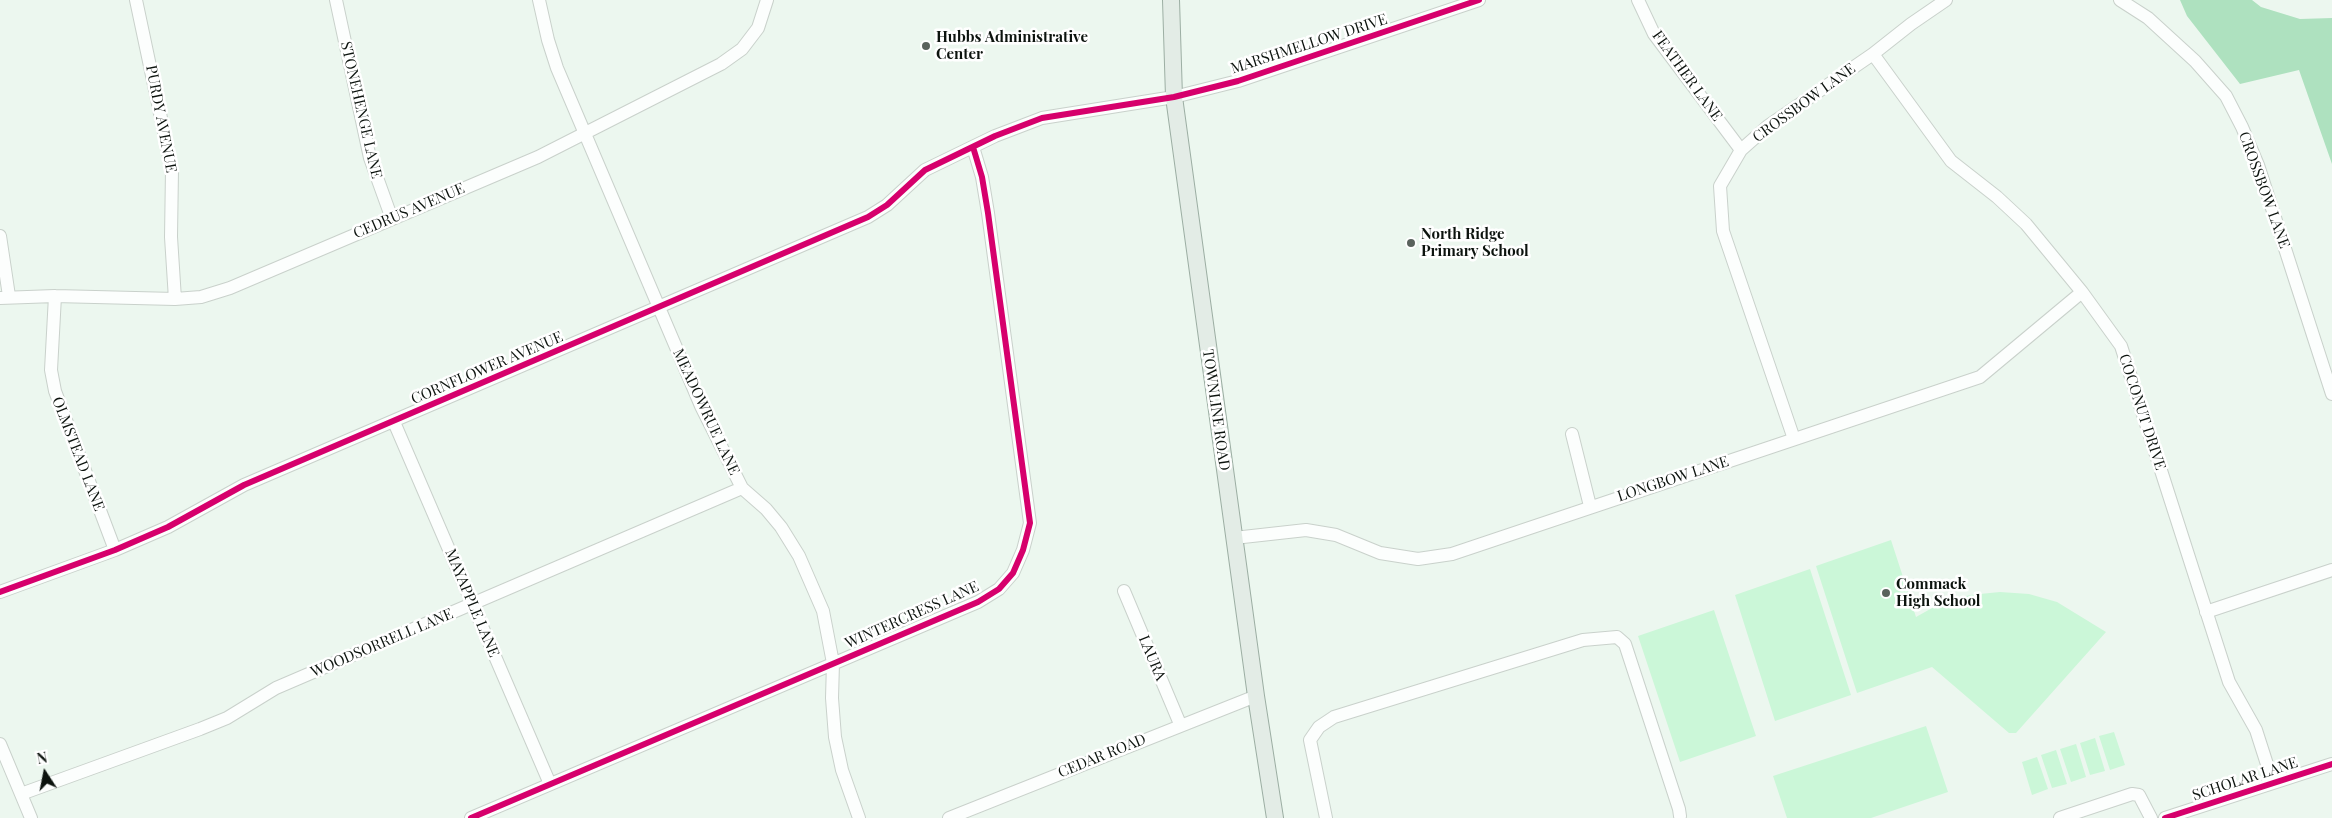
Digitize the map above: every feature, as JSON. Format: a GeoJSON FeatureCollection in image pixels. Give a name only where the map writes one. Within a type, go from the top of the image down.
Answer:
{"type":"FeatureCollection","features":[{"type":"Feature","properties":{"kind":"main road","name":"TOWNLINE ROAD"},"geometry":{"type":"LineString","coordinates":[[1171,0],[1174,97],[1256,696],[1275,818]]}},
{"type":"Feature","properties":{"kind":"street","name":"PURDY AVENUE"},"geometry":{"type":"LineString","coordinates":[[136,0],[172,170],[171,237],[176,298]]}},
{"type":"Feature","properties":{"kind":"street","name":"STONEHENGE LANE"},"geometry":{"type":"LineString","coordinates":[[336,0],[370,158],[392,219]]}},
{"type":"Feature","properties":{"kind":"street","name":"MEADOWRUE LANE"},"geometry":{"type":"LineString","coordinates":[[539,0],[548,40],[557,68],[701,406],[742,488],[781,527],[799,556],[823,611],[833,663],[832,698],[835,737],[842,770],[859,818]]}},
{"type":"Feature","properties":{"kind":"street","name":"CEDRUS AVENUE"},"geometry":{"type":"LineString","coordinates":[[4,297],[176,298],[201,297],[230,288],[538,157],[721,64],[742,49],[758,28],[767,0]]}},
{"type":"Feature","properties":{"kind":"street","name":"MARSHMELLOW DRIVE"},"geometry":{"type":"LineString","coordinates":[[973,147],[1042,118],[1174,97],[1238,81],[1479,0]]}},
{"type":"Feature","properties":{"kind":"street","name":"FEATHER LANE"},"geometry":{"type":"LineString","coordinates":[[1638,0],[1654,34],[1741,150]]}},
{"type":"Feature","properties":{"kind":"street","name":"CROSSBOW LANE"},"geometry":{"type":"LineString","coordinates":[[1794,439],[1723,231],[1720,186],[1741,150],[1768,126],[1873,54],[1946,0]]}},
{"type":"Feature","properties":{"kind":"street","name":"CROSSBOW LANE"},"geometry":{"type":"LineString","coordinates":[[2120,0],[2148,18],[2195,61],[2226,96],[2258,165],[2332,394]]}},
{"type":"Feature","properties":{"kind":"street","name":"COCONUT DRIVE"},"geometry":{"type":"LineString","coordinates":[[1873,54],[1951,161],[1997,197],[2026,224],[2082,292],[2121,346],[2229,682],[2256,730],[2273,782]]}},
{"type":"Feature","properties":{"kind":"street","name":"CORNFLOWER AVENUE"},"geometry":{"type":"LineString","coordinates":[[0,592],[115,550],[168,527],[244,485],[868,217],[887,205],[925,170],[973,147]]}},
{"type":"Feature","properties":{"kind":"street","name":"WINTERCRESS LANE"},"geometry":{"type":"LineString","coordinates":[[471,818],[978,602],[1000,589],[1012,573],[1023,550],[1030,523],[988,213],[982,177],[973,147]]}},
{"type":"Feature","properties":{"kind":"street"},"geometry":{"type":"LineString","coordinates":[[0,236],[4,297]]}},
{"type":"Feature","properties":{"kind":"street","name":"LONGBOW LANE"},"geometry":{"type":"LineString","coordinates":[[1234,538],[1306,530],[1336,535],[1380,553],[1418,559],[1452,554],[1590,506],[1898,406],[1980,377],[2082,292]]}},
{"type":"Feature","properties":{"kind":"street","name":"OLMSTEAD LANE"},"geometry":{"type":"LineString","coordinates":[[55,296],[51,370],[55,392],[115,550]]}},
{"type":"Feature","properties":{"kind":"street","name":"MAYAPPLE LANE"},"geometry":{"type":"LineString","coordinates":[[394,422],[550,784]]}},
{"type":"Feature","properties":{"kind":"street"},"geometry":{"type":"LineString","coordinates":[[1572,434],[1590,506]]}},
{"type":"Feature","properties":{"kind":"street","name":"WOODSORRELL LANE"},"geometry":{"type":"LineString","coordinates":[[21,794],[226,718],[276,688],[742,488]]}},
{"type":"Feature","properties":{"kind":"street"},"geometry":{"type":"LineString","coordinates":[[2206,612],[2332,570]]}},
{"type":"Feature","properties":{"kind":"street","name":"LAURA"},"geometry":{"type":"LineString","coordinates":[[1124,591],[1180,724]]}},
{"type":"Feature","properties":{"kind":"street"},"geometry":{"type":"LineString","coordinates":[[1326,818],[1310,740],[1319,727],[1334,717],[1583,640],[1617,637],[1625,644],[1680,816]]}},
{"type":"Feature","properties":{"kind":"street","name":"CEDAR ROAD"},"geometry":{"type":"LineString","coordinates":[[949,818],[1180,724],[1256,696]]}},
{"type":"Feature","properties":{"kind":"street"},"geometry":{"type":"LineString","coordinates":[[0,744],[31,818]]}},
{"type":"Feature","properties":{"kind":"street","name":"SCHOLAR LANE"},"geometry":{"type":"LineString","coordinates":[[2165,818],[2332,764]]}},
{"type":"Feature","properties":{"kind":"street"},"geometry":{"type":"LineString","coordinates":[[2060,818],[2132,794],[2139,795],[2151,818]]}},
{"type":"Feature","properties":{"kind":"green space"},"geometry":{"type":"Polygon","coordinates":[[[2180,0],[2252,0],[2261,7],[2300,19],[2332,18],[2332,164],[2299,70],[2240,84],[2187,16],[2180,0]]]}},
{"type":"Feature","properties":{"kind":"green space"},"geometry":{"type":"Polygon","coordinates":[[[1891,540],[1916,617],[1941,603],[1970,595],[2000,592],[2029,594],[2057,602],[2106,632],[2016,733],[2009,733],[1932,667],[1857,693],[1816,566],[1891,540]]]}},
{"type":"Feature","properties":{"kind":"green space"},"geometry":{"type":"Polygon","coordinates":[[[1810,569],[1851,695],[1775,721],[1735,595],[1810,569]]]}},
{"type":"Feature","properties":{"kind":"green space"},"geometry":{"type":"Polygon","coordinates":[[[1714,610],[1756,736],[1680,762],[1638,636],[1714,610]]]}},
{"type":"Feature","properties":{"kind":"green space"},"geometry":{"type":"Polygon","coordinates":[[[1926,726],[1948,792],[1871,818],[1787,818],[1773,776],[1926,726]]]}},
{"type":"Feature","properties":{"kind":"green space"},"geometry":{"type":"Polygon","coordinates":[[[2114,732],[2125,765],[2110,770],[2099,736],[2114,732]]]}},
{"type":"Feature","properties":{"kind":"green space"},"geometry":{"type":"Polygon","coordinates":[[[2095,738],[2105,771],[2090,775],[2080,743],[2095,738]]]}},
{"type":"Feature","properties":{"kind":"green space"},"geometry":{"type":"Polygon","coordinates":[[[2076,744],[2086,777],[2071,782],[2060,749],[2076,744]]]}},
{"type":"Feature","properties":{"kind":"green space"},"geometry":{"type":"Polygon","coordinates":[[[2056,750],[2067,784],[2052,788],[2041,755],[2056,750]]]}},
{"type":"Feature","properties":{"kind":"green space"},"geometry":{"type":"Polygon","coordinates":[[[2037,757],[2048,789],[2032,795],[2022,762],[2037,757]]]}},
{"type":"Feature","properties":{"kind":"cycle path"},"geometry":{"type":"LineString","coordinates":[[0,592],[115,550],[168,527],[244,485],[868,217],[887,205],[925,170],[995,136],[1042,118],[1174,97],[1238,81],[1479,0]]}},
{"type":"Feature","properties":{"kind":"cycle path"},"geometry":{"type":"LineString","coordinates":[[471,818],[978,602],[999,589],[1013,573],[1023,550],[1030,523],[988,213],[982,177],[973,147]]}},
{"type":"Feature","properties":{"kind":"cycle path"},"geometry":{"type":"LineString","coordinates":[[2165,818],[2332,764]]}},
{"type":"Feature","properties":{"kind":"place","name":"Hubbs Administrative Center"},"geometry":{"type":"Point","coordinates":[926,46]}},
{"type":"Feature","properties":{"kind":"place","name":"North Ridge Primary School"},"geometry":{"type":"Point","coordinates":[1411,243]}},
{"type":"Feature","properties":{"kind":"place","name":"Commack High School"},"geometry":{"type":"Point","coordinates":[1886,593]}}]}
